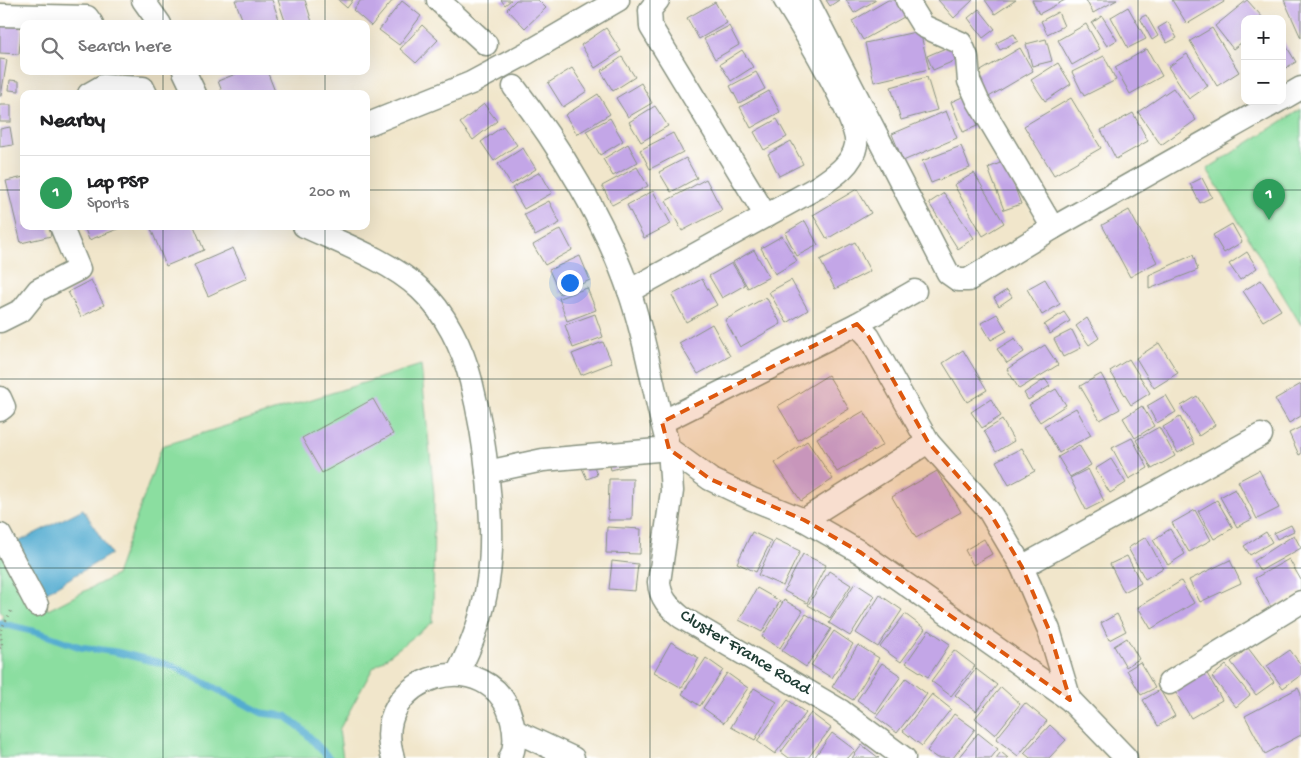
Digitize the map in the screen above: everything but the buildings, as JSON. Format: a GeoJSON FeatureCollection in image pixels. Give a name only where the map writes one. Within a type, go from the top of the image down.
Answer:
{"type":"FeatureCollection","features":[{"type":"Feature","properties":{"kind":"street"},"geometry":{"type":"LineString","coordinates":[[142,0],[157,20]]}},
{"type":"Feature","properties":{"kind":"street"},"geometry":{"type":"LineString","coordinates":[[438,0],[486,44]]}},
{"type":"Feature","properties":{"kind":"street"},"geometry":{"type":"LineString","coordinates":[[370,124],[471,83],[528,54],[618,0]]}},
{"type":"Feature","properties":{"kind":"street"},"geometry":{"type":"LineString","coordinates":[[658,0],[650,10],[652,26],[766,216]]}},
{"type":"Feature","properties":{"kind":"street"},"geometry":{"type":"LineString","coordinates":[[629,291],[833,177],[852,155],[856,144],[850,117],[785,0]]}},
{"type":"Feature","properties":{"kind":"street"},"geometry":{"type":"LineString","coordinates":[[807,0],[948,274],[958,280],[968,280],[1053,228],[1271,105]]}},
{"type":"Feature","properties":{"kind":"street"},"geometry":{"type":"LineString","coordinates":[[907,0],[923,26],[954,38],[961,43],[968,57],[970,81],[978,101],[1053,228]]}},
{"type":"Feature","properties":{"kind":"street"},"geometry":{"type":"LineString","coordinates":[[0,15],[87,17],[89,20]]}},
{"type":"Feature","properties":{"kind":"street"},"geometry":{"type":"LineString","coordinates":[[186,75],[193,90]]}},
{"type":"Feature","properties":{"kind":"street"},"geometry":{"type":"LineString","coordinates":[[96,90],[104,86],[139,84]]}},
{"type":"Feature","properties":{"kind":"street","name":"Cluster France Road"},"geometry":{"type":"LineString","coordinates":[[514,87],[549,136],[587,200],[611,247],[629,291],[669,449],[672,491],[658,582],[664,600],[681,617],[841,711],[904,758]]}},
{"type":"Feature","properties":{"kind":"street"},"geometry":{"type":"LineString","coordinates":[[1286,97],[1301,88]]}},
{"type":"Feature","properties":{"kind":"street"},"geometry":{"type":"LineString","coordinates":[[0,321],[22,310],[38,290],[80,269],[63,230]]}},
{"type":"Feature","properties":{"kind":"street"},"geometry":{"type":"LineString","coordinates":[[313,230],[381,262],[420,289],[443,316],[471,380],[487,472],[490,526],[489,579],[481,619],[471,646],[457,674]]}},
{"type":"Feature","properties":{"kind":"street"},"geometry":{"type":"LineString","coordinates":[[662,422],[857,324],[915,291]]}},
{"type":"Feature","properties":{"kind":"street"},"geometry":{"type":"LineString","coordinates":[[857,324],[869,337],[928,442],[989,512],[1022,567],[1049,630],[1070,700]]}},
{"type":"Feature","properties":{"kind":"street"},"geometry":{"type":"LineString","coordinates":[[0,398],[4,407],[0,410]]}},
{"type":"Feature","properties":{"kind":"street"},"geometry":{"type":"LineString","coordinates":[[1022,567],[1261,435]]}},
{"type":"Feature","properties":{"kind":"street"},"geometry":{"type":"LineString","coordinates":[[804,520],[928,442]]}},
{"type":"Feature","properties":{"kind":"street"},"geometry":{"type":"LineString","coordinates":[[487,472],[543,460],[669,449],[710,479],[752,499],[804,520],[860,552],[1070,700],[1126,758]]}},
{"type":"Feature","properties":{"kind":"street"},"geometry":{"type":"LineString","coordinates":[[0,535],[38,605]]}},
{"type":"Feature","properties":{"kind":"street"},"geometry":{"type":"LineString","coordinates":[[1168,683],[1301,602]]}},
{"type":"Feature","properties":{"kind":"street"},"geometry":{"type":"LineString","coordinates":[[393,758],[389,746],[389,728],[395,709],[405,694],[420,682],[438,675],[457,674],[474,678],[496,692],[511,714],[515,731],[510,758]]}},
{"type":"Feature","properties":{"kind":"street"},"geometry":{"type":"LineString","coordinates":[[515,731],[573,758]]}},
{"type":"Feature","properties":{"kind":"path"},"geometry":{"type":"LineString","coordinates":[[0,648],[2,646],[0,631],[10,614]]}},
{"type":"Feature","properties":{"kind":"highlighted area"},"geometry":{"type":"Polygon","coordinates":[[[857,324],[869,337],[928,442],[989,511],[1022,567],[1049,630],[1070,700],[860,552],[804,520],[710,479],[669,449],[662,422],[857,324]]]}},
{"type":"Feature","properties":{"kind":"green space"},"geometry":{"type":"Polygon","coordinates":[[[1301,109],[1301,325],[1207,169],[1301,109]]]}},
{"type":"Feature","properties":{"kind":"green space"},"geometry":{"type":"Polygon","coordinates":[[[421,365],[434,494],[433,622],[373,668],[339,730],[343,758],[0,758],[0,621],[3,615],[0,611],[0,522],[48,610],[116,575],[162,446],[421,365]]]}},
{"type":"Feature","properties":{"kind":"water"},"geometry":{"type":"Polygon","coordinates":[[[83,509],[111,554],[40,596],[12,545],[83,509]]]}},
{"type":"Feature","properties":{"kind":"waterway"},"geometry":{"type":"LineString","coordinates":[[0,623],[40,633],[80,647],[116,652],[173,666],[262,713],[286,716],[302,729],[329,758]]}},
{"type":"Feature","properties":{"kind":"place","name":"Lap PSP"},"geometry":{"type":"Point","coordinates":[1269,220]}}]}
